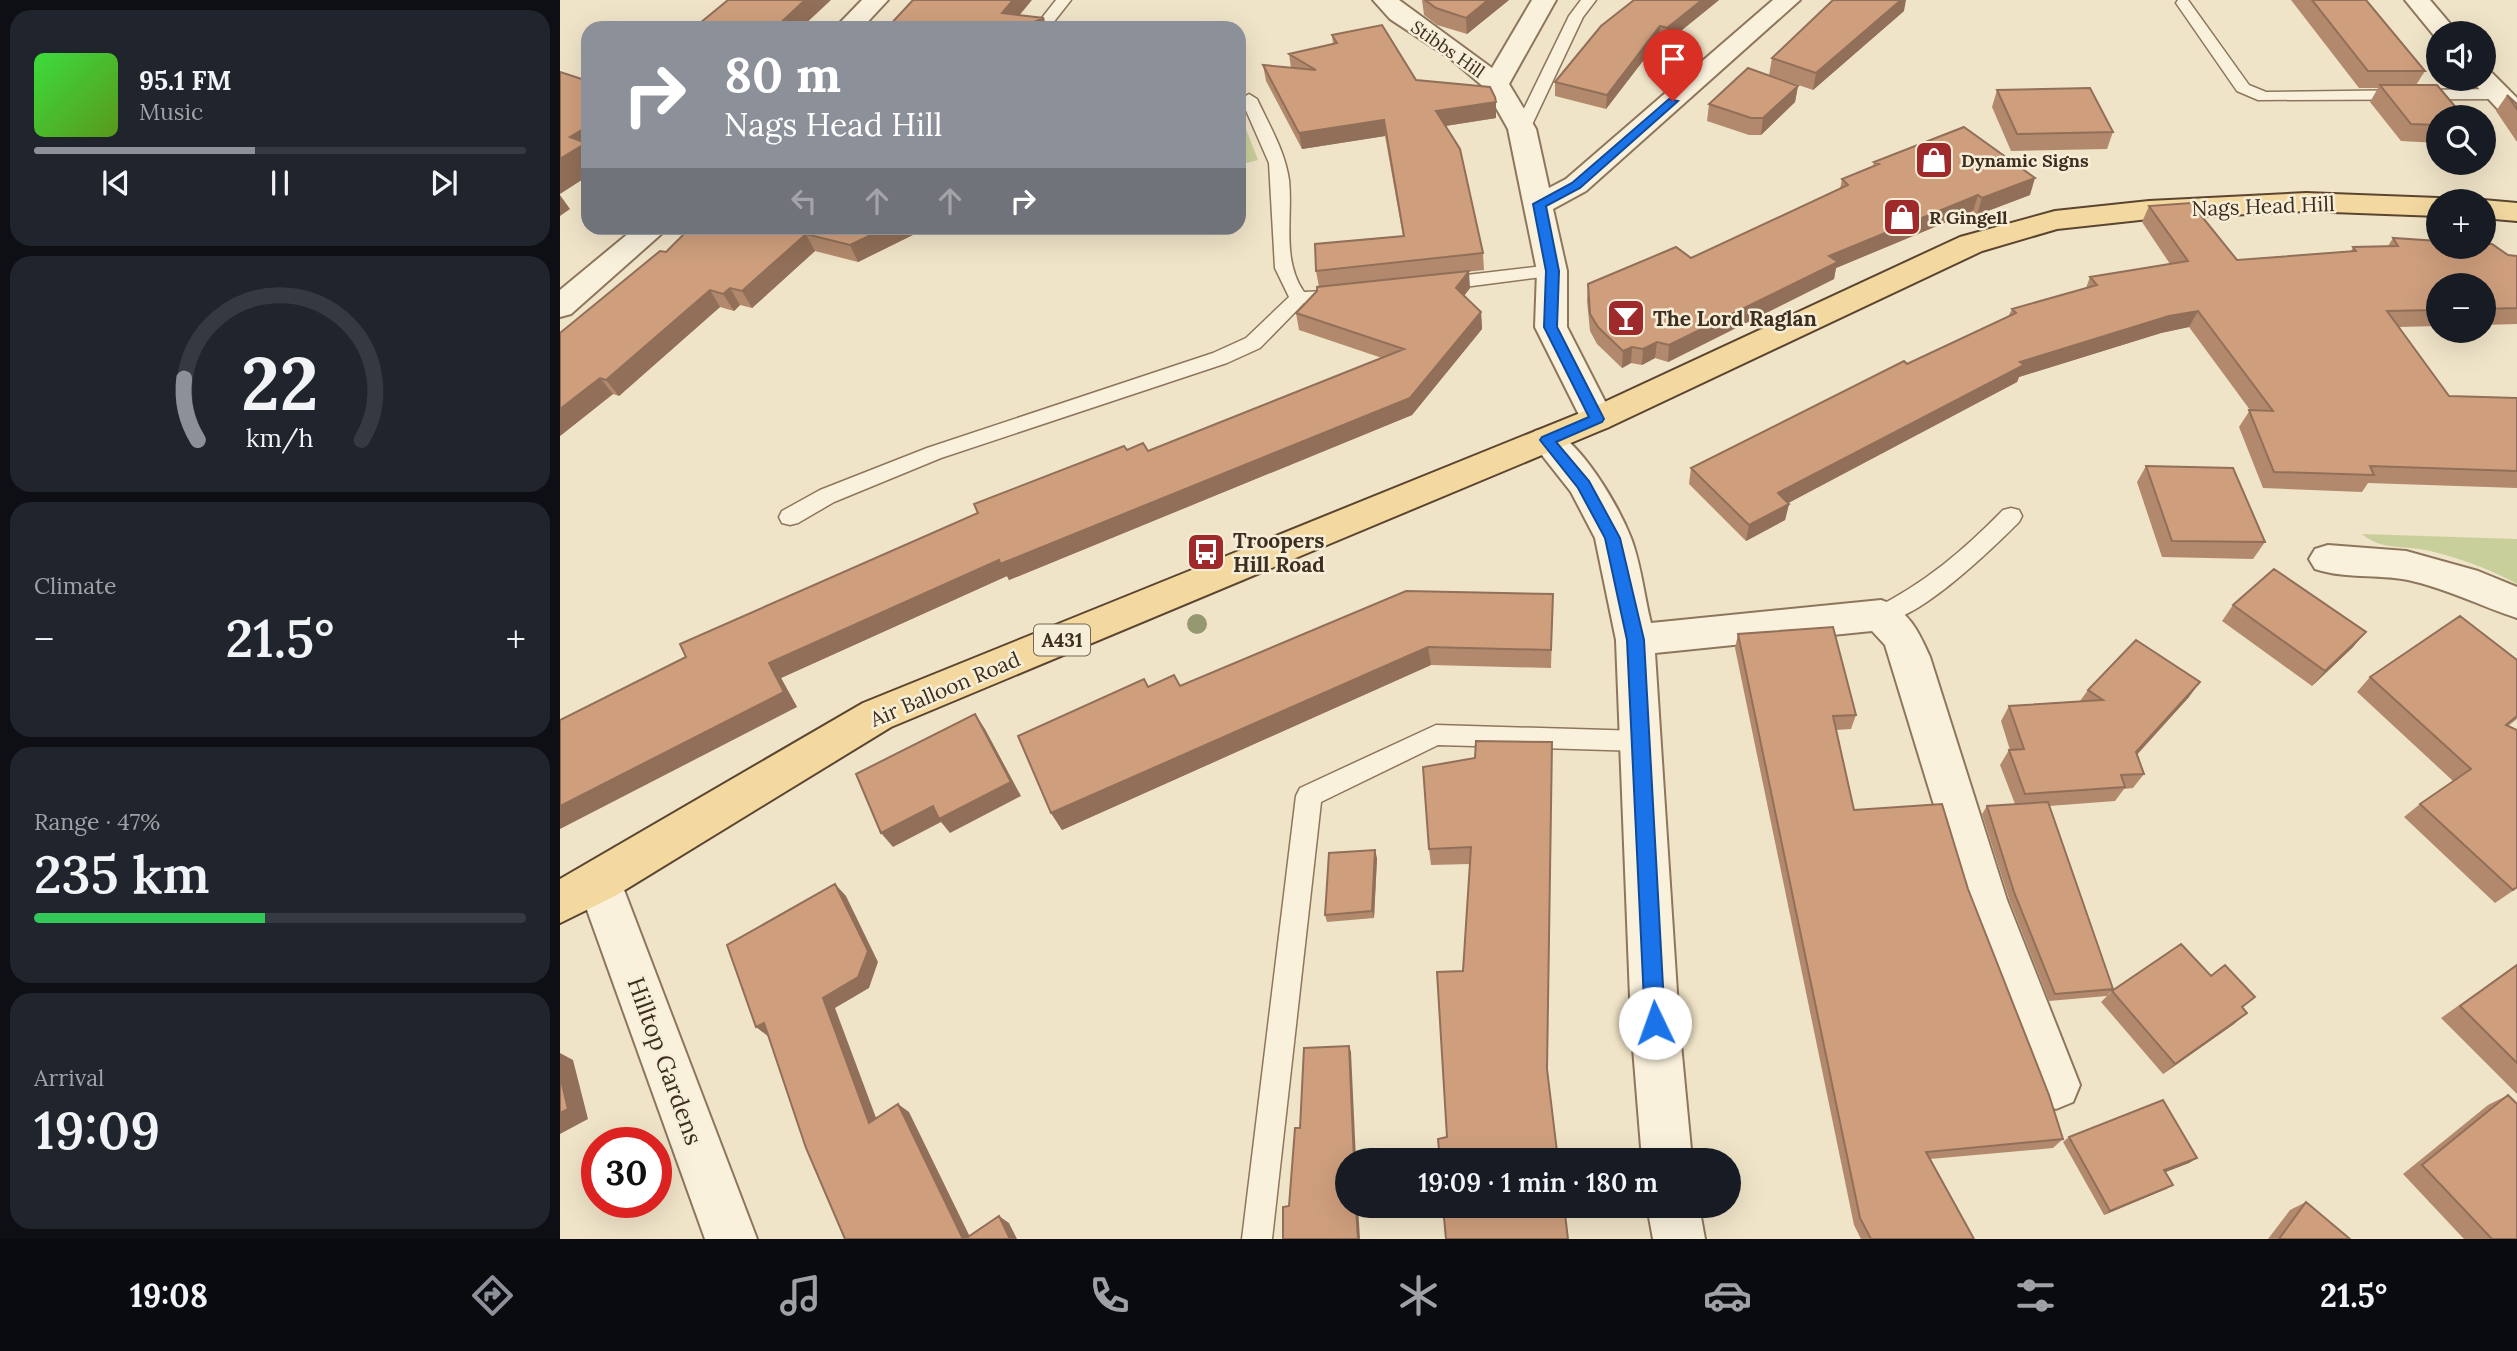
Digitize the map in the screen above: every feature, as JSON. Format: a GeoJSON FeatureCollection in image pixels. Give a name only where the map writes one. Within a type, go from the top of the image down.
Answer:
{"type":"FeatureCollection","features":[{"type":"Feature","properties":{"kind":"main road","name":"Nags Head Hill"},"geometry":{"type":"LineString","coordinates":[[1547,440],[1971,244],[2055,220],[2149,210],[2306,202],[2426,207]]}},
{"type":"Feature","properties":{"kind":"main road"},"geometry":{"type":"LineString","coordinates":[[2496,210],[2517,212]]}},
{"type":"Feature","properties":{"kind":"main road","name":"Air Balloon Road"},"geometry":{"type":"LineString","coordinates":[[579,892],[877,715],[1547,440]]}},
{"type":"Feature","properties":{"kind":"street"},"geometry":{"type":"LineString","coordinates":[[856,21],[876,0]]}},
{"type":"Feature","properties":{"kind":"street","name":"Stibbs Hill"},"geometry":{"type":"LineString","coordinates":[[1385,0],[1399,14],[1460,54],[1496,84],[1522,129],[1552,271],[1550,327],[1597,419]]}},
{"type":"Feature","properties":{"kind":"street"},"geometry":{"type":"LineString","coordinates":[[1496,84],[1544,0]]}},
{"type":"Feature","properties":{"kind":"street"},"geometry":{"type":"LineString","coordinates":[[1539,204],[1576,185],[1788,0]]}},
{"type":"Feature","properties":{"kind":"street"},"geometry":{"type":"LineString","coordinates":[[2417,0],[2435,21]]}},
{"type":"Feature","properties":{"kind":"street"},"geometry":{"type":"LineString","coordinates":[[2495,91],[2517,113]]}},
{"type":"Feature","properties":{"kind":"street"},"geometry":{"type":"LineString","coordinates":[[560,307],[645,235]]}},
{"type":"Feature","properties":{"kind":"street"},"geometry":{"type":"LineString","coordinates":[[1547,440],[1584,484],[1613,538],[1636,640],[1655,1023],[1666,1148]]}},
{"type":"Feature","properties":{"kind":"street"},"geometry":{"type":"LineString","coordinates":[[2328,559],[2406,565],[2465,581],[2517,603]]}},
{"type":"Feature","properties":{"kind":"street"},"geometry":{"type":"LineString","coordinates":[[1636,640],[1881,615],[1900,636],[1910,657],[1985,900],[2056,1085]]}},
{"type":"Feature","properties":{"kind":"street","name":"Hilltop Gardens"},"geometry":{"type":"LineString","coordinates":[[579,892],[731,1239]]}},
{"type":"Feature","properties":{"kind":"street"},"geometry":{"type":"LineString","coordinates":[[1675,1218],[1679,1239]]}},
{"type":"Feature","properties":{"kind":"lane"},"geometry":{"type":"LineString","coordinates":[[1047,21],[1064,0]]}},
{"type":"Feature","properties":{"kind":"lane"},"geometry":{"type":"LineString","coordinates":[[1522,129],[1576,16],[1589,0]]}},
{"type":"Feature","properties":{"kind":"lane"},"geometry":{"type":"LineString","coordinates":[[2183,3],[2243,88],[2264,97],[2426,89]]}},
{"type":"Feature","properties":{"kind":"lane"},"geometry":{"type":"LineString","coordinates":[[1249,99],[1277,164],[1283,262],[1287,285],[1299,298]]}},
{"type":"Feature","properties":{"kind":"lane"},"geometry":{"type":"LineString","coordinates":[[1419,286],[1552,271]]}},
{"type":"Feature","properties":{"kind":"lane"},"geometry":{"type":"LineString","coordinates":[[790,517],[827,496],[934,453],[1220,358],[1253,343],[1299,298],[1365,292]]}},
{"type":"Feature","properties":{"kind":"lane"},"geometry":{"type":"LineString","coordinates":[[1881,615],[1911,601],[1966,563],[2011,516]]}},
{"type":"Feature","properties":{"kind":"lane"},"geometry":{"type":"LineString","coordinates":[[1257,1239],[1309,796],[1436,735],[1641,741]]}},
{"type":"Feature","properties":{"kind":"green space"},"geometry":{"type":"Polygon","coordinates":[[[1246,129],[1258,160],[1246,163],[1246,129]]]}},
{"type":"Feature","properties":{"kind":"green space"},"geometry":{"type":"Polygon","coordinates":[[[2362,534],[2517,539],[2517,584],[2463,561],[2421,549],[2377,543],[2362,534]]]}},
{"type":"Feature","properties":{"kind":"building"},"geometry":{"type":"Polygon","coordinates":[[[728,0],[805,0],[782,21],[702,21],[728,0]]]}},
{"type":"Feature","properties":{"kind":"building"},"geometry":{"type":"Polygon","coordinates":[[[913,0],[1013,0],[1002,13],[1044,18],[1036,21],[894,21],[913,0]]]}},
{"type":"Feature","properties":{"kind":"building"},"geometry":{"type":"Polygon","coordinates":[[[1425,0],[1488,0],[1466,18],[1436,8],[1425,0]]]}},
{"type":"Feature","properties":{"kind":"building"},"geometry":{"type":"Polygon","coordinates":[[[1634,0],[1702,0],[1667,28],[1660,26],[1607,95],[1555,82],[1601,26],[1634,0]]]}},
{"type":"Feature","properties":{"kind":"building"},"geometry":{"type":"Polygon","coordinates":[[[1833,0],[1901,0],[1816,73],[1772,58],[1833,0]]]}},
{"type":"Feature","properties":{"kind":"building"},"geometry":{"type":"Polygon","coordinates":[[[2312,0],[2366,0],[2425,71],[2368,71],[2312,0]]]}},
{"type":"Feature","properties":{"kind":"building"},"geometry":{"type":"Polygon","coordinates":[[[1382,25],[1416,80],[1490,87],[1495,97],[1496,102],[1436,111],[1460,149],[1483,253],[1316,271],[1315,244],[1404,236],[1384,120],[1299,133],[1263,65],[1316,70],[1289,54],[1337,43],[1332,35],[1382,25]]]}},
{"type":"Feature","properties":{"kind":"building"},"geometry":{"type":"Polygon","coordinates":[[[1748,68],[1798,86],[1763,118],[1751,118],[1709,104],[1748,68]]]}},
{"type":"Feature","properties":{"kind":"building"},"geometry":{"type":"Polygon","coordinates":[[[560,72],[581,79],[581,130],[570,137],[581,141],[581,146],[560,159],[560,72]]]}},
{"type":"Feature","properties":{"kind":"building"},"geometry":{"type":"Polygon","coordinates":[[[2380,85],[2426,85],[2426,91],[2442,91],[2454,105],[2426,105],[2426,125],[2411,124],[2380,85]]]}},
{"type":"Feature","properties":{"kind":"building"},"geometry":{"type":"Polygon","coordinates":[[[2090,88],[2113,132],[2017,134],[1997,90],[2090,88]]]}},
{"type":"Feature","properties":{"kind":"building"},"geometry":{"type":"Polygon","coordinates":[[[1964,127],[2035,178],[1982,198],[1978,195],[1829,256],[1838,262],[1669,345],[1657,342],[1643,349],[1632,347],[1623,351],[1598,327],[1590,314],[1588,284],[1676,247],[1691,258],[1848,185],[1842,179],[1879,164],[1874,162],[1964,127]]]}},
{"type":"Feature","properties":{"kind":"building"},"geometry":{"type":"Polygon","coordinates":[[[2191,203],[2237,260],[2356,251],[2353,247],[2398,246],[2393,238],[2426,240],[2426,259],[2496,259],[2496,247],[2508,255],[2517,256],[2517,308],[2496,309],[2496,273],[2426,273],[2426,310],[2387,311],[2449,396],[2517,398],[2517,471],[2370,466],[2374,475],[2274,472],[2249,410],[2273,411],[2198,311],[2169,316],[2020,362],[2024,365],[1778,493],[1789,504],[1749,525],[1691,468],[1904,361],[1907,364],[2016,313],[2012,309],[2097,285],[2090,277],[2188,261],[2149,206],[2191,203]]]}},
{"type":"Feature","properties":{"kind":"building"},"geometry":{"type":"Polygon","coordinates":[[[683,235],[805,235],[742,291],[730,288],[723,294],[710,290],[606,380],[600,378],[560,409],[560,333],[660,251],[666,252],[683,235]]]}},
{"type":"Feature","properties":{"kind":"building"},"geometry":{"type":"Polygon","coordinates":[[[810,235],[871,235],[850,245],[810,235]]]}},
{"type":"Feature","properties":{"kind":"building"},"geometry":{"type":"Polygon","coordinates":[[[1469,271],[1456,288],[1481,312],[1410,398],[1000,564],[999,560],[769,663],[784,692],[560,806],[560,720],[686,657],[680,644],[978,513],[974,504],[1124,446],[1127,450],[1143,443],[1148,451],[1404,349],[1296,313],[1317,291],[1317,287],[1469,271]]]}},
{"type":"Feature","properties":{"kind":"building"},"geometry":{"type":"Polygon","coordinates":[[[2146,466],[2233,468],[2265,542],[2172,541],[2146,466]]]}},
{"type":"Feature","properties":{"kind":"building"},"geometry":{"type":"Polygon","coordinates":[[[2274,569],[2366,632],[2325,671],[2233,605],[2274,569]]]}},
{"type":"Feature","properties":{"kind":"building"},"geometry":{"type":"Polygon","coordinates":[[[1406,591],[1553,594],[1551,650],[1428,647],[1051,813],[1018,736],[1144,679],[1148,687],[1174,675],[1180,686],[1406,591]]]}},
{"type":"Feature","properties":{"kind":"building"},"geometry":{"type":"Polygon","coordinates":[[[2460,616],[2517,660],[2517,716],[2506,725],[2517,730],[2517,887],[2513,890],[2420,804],[2471,769],[2370,677],[2460,616]]]}},
{"type":"Feature","properties":{"kind":"building"},"geometry":{"type":"Polygon","coordinates":[[[1833,627],[1856,715],[1833,716],[1854,810],[1942,804],[1968,889],[2049,1095],[2063,1139],[1926,1152],[1974,1239],[1871,1239],[1860,1218],[1738,634],[1833,627]]]}},
{"type":"Feature","properties":{"kind":"building"},"geometry":{"type":"Polygon","coordinates":[[[2136,640],[2200,682],[2136,752],[2144,774],[2121,775],[2125,787],[2025,794],[2009,750],[2024,749],[2009,706],[2103,700],[2088,690],[2136,640]]]}},
{"type":"Feature","properties":{"kind":"building"},"geometry":{"type":"Polygon","coordinates":[[[975,714],[1011,782],[939,819],[933,806],[881,833],[856,774],[975,714]]]}},
{"type":"Feature","properties":{"kind":"building"},"geometry":{"type":"Polygon","coordinates":[[[1476,741],[1552,742],[1547,1069],[1557,1148],[1439,1148],[1438,1139],[1447,1137],[1437,972],[1463,971],[1471,847],[1429,849],[1423,767],[1475,758],[1476,741]]]}},
{"type":"Feature","properties":{"kind":"building"},"geometry":{"type":"Polygon","coordinates":[[[2048,802],[2113,989],[2055,994],[2014,892],[1987,806],[2048,802]]]}},
{"type":"Feature","properties":{"kind":"building"},"geometry":{"type":"Polygon","coordinates":[[[1375,850],[1372,911],[1325,915],[1329,853],[1375,850]]]}},
{"type":"Feature","properties":{"kind":"building"},"geometry":{"type":"Polygon","coordinates":[[[835,884],[868,951],[858,977],[823,998],[869,1123],[898,1104],[963,1239],[845,1239],[806,1148],[764,1023],[756,1027],[727,945],[835,884]]]}},
{"type":"Feature","properties":{"kind":"building"},"geometry":{"type":"Polygon","coordinates":[[[2181,944],[2211,976],[2225,965],[2255,997],[2242,1007],[2247,1013],[2175,1064],[2112,991],[2181,944]]]}},
{"type":"Feature","properties":{"kind":"building"},"geometry":{"type":"Polygon","coordinates":[[[2517,965],[2517,1063],[2460,1006],[2517,965]]]}},
{"type":"Feature","properties":{"kind":"building"},"geometry":{"type":"Polygon","coordinates":[[[1349,1046],[1353,1148],[1335,1148],[1335,1218],[1357,1218],[1358,1239],[1283,1239],[1283,1207],[1289,1206],[1295,1128],[1300,1128],[1304,1048],[1349,1046]]]}},
{"type":"Feature","properties":{"kind":"building"},"geometry":{"type":"Polygon","coordinates":[[[560,1076],[568,1109],[560,1113],[560,1076]]]}},
{"type":"Feature","properties":{"kind":"building"},"geometry":{"type":"Polygon","coordinates":[[[2508,1095],[2517,1104],[2517,1239],[2492,1239],[2422,1165],[2508,1095]]]}},
{"type":"Feature","properties":{"kind":"building"},"geometry":{"type":"Polygon","coordinates":[[[2163,1100],[2197,1158],[2164,1170],[2173,1185],[2110,1211],[2069,1137],[2163,1100]]]}},
{"type":"Feature","properties":{"kind":"building"},"geometry":{"type":"Polygon","coordinates":[[[2306,1202],[2350,1239],[2279,1239],[2306,1202]]]}},
{"type":"Feature","properties":{"kind":"building"},"geometry":{"type":"Polygon","coordinates":[[[999,1216],[1010,1239],[965,1239],[999,1216]]]}},
{"type":"Feature","properties":{"kind":"building"},"geometry":{"type":"Polygon","coordinates":[[[1444,1218],[1565,1218],[1568,1239],[1446,1239],[1444,1218]]]}},
{"type":"Feature","properties":{"kind":"place","name":"Dynamic Signs"},"geometry":{"type":"Point","coordinates":[1934,160]}},
{"type":"Feature","properties":{"kind":"place","name":"R Gingell"},"geometry":{"type":"Point","coordinates":[1902,217]}},
{"type":"Feature","properties":{"kind":"place","name":"The Lord Raglan"},"geometry":{"type":"Point","coordinates":[1626,318]}},
{"type":"Feature","properties":{"kind":"place","name":"Troopers Hill Road"},"geometry":{"type":"Point","coordinates":[1206,552]}},
{"type":"Feature","properties":{"kind":"route"},"geometry":{"type":"LineString","coordinates":[[1655,1023],[1636,640],[1613,538],[1584,484],[1547,440],[1597,419],[1550,327],[1552,271],[1539,204],[1576,185],[1673,101]]}}]}
